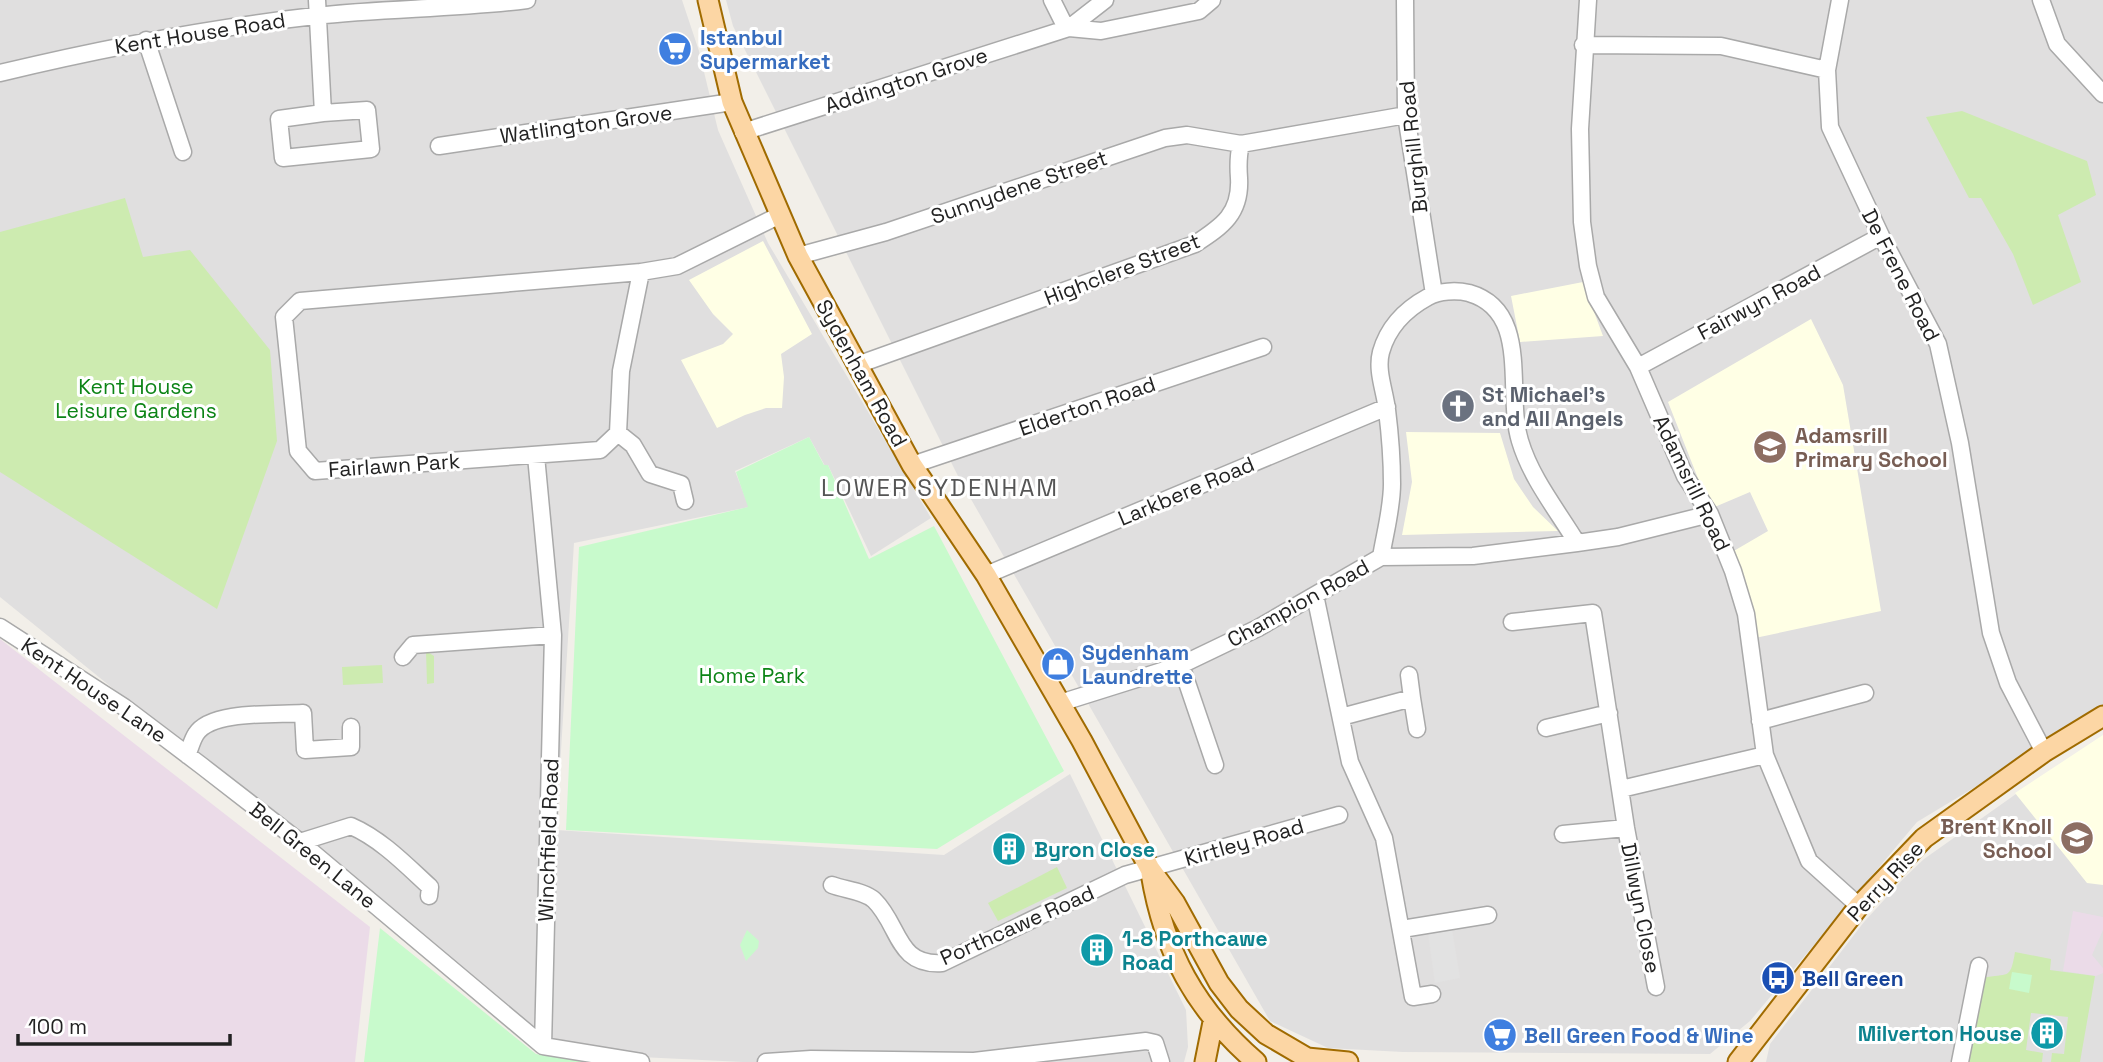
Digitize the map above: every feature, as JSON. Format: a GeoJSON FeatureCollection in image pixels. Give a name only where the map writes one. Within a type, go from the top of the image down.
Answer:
{"type":"FeatureCollection","features":[{"type":"Feature","properties":{"kind":"main road","name":"Sydenham Road"},"geometry":{"type":"LineString","coordinates":[[708,0],[732,103],[743,132],[798,256],[912,465],[986,575],[1060,703],[1150,869],[1175,903],[1219,983],[1260,1029],[1308,1060]]}},
{"type":"Feature","properties":{"kind":"main road","name":"Perry Rise"},"geometry":{"type":"LineString","coordinates":[[1738,1062],[1858,906],[1924,838],[2044,752],[2103,716]]}},
{"type":"Feature","properties":{"kind":"main road","name":"Sydenham Road"},"geometry":{"type":"LineString","coordinates":[[1150,869],[1163,928],[1183,976],[1213,1022],[1249,1056]]}},
{"type":"Feature","properties":{"kind":"main road"},"geometry":{"type":"LineString","coordinates":[[1205,1062],[1213,1022]]}},
{"type":"Feature","properties":{"kind":"main road"},"geometry":{"type":"LineString","coordinates":[[1226,1062],[1249,1056],[1260,1029]]}},
{"type":"Feature","properties":{"kind":"main road"},"geometry":{"type":"LineString","coordinates":[[1308,1060],[1348,1062]]}},
{"type":"Feature","properties":{"kind":"street","name":"Kent House Road"},"geometry":{"type":"LineString","coordinates":[[0,73],[146,40],[318,8],[527,0]]}},
{"type":"Feature","properties":{"kind":"street"},"geometry":{"type":"LineString","coordinates":[[1052,0],[1068,28]]}},
{"type":"Feature","properties":{"kind":"street","name":"Addington Grove"},"geometry":{"type":"LineString","coordinates":[[743,132],[1068,28],[1105,0]]}},
{"type":"Feature","properties":{"kind":"street","name":"Addington Grove"},"geometry":{"type":"LineString","coordinates":[[1068,28],[1101,31],[1199,11],[1212,0]]}},
{"type":"Feature","properties":{"kind":"street","name":"Burghill Road"},"geometry":{"type":"LineString","coordinates":[[1405,0],[1406,115],[1434,294]]}},
{"type":"Feature","properties":{"kind":"street","name":"Adamsrill Road"},"geometry":{"type":"LineString","coordinates":[[1588,0],[1583,45],[1580,129],[1582,222],[1588,266],[1596,297],[1637,367],[1685,476],[1710,514],[1733,571],[1746,614],[1765,755],[1809,861],[1858,906]]}},
{"type":"Feature","properties":{"kind":"street","name":"De Frene Road"},"geometry":{"type":"LineString","coordinates":[[1840,0],[1827,70],[1829,127],[1881,236],[1938,344],[1959,443],[1991,633],[2008,683],[2044,752]]}},
{"type":"Feature","properties":{"kind":"street"},"geometry":{"type":"LineString","coordinates":[[2041,0],[2057,44],[2103,94]]}},
{"type":"Feature","properties":{"kind":"street"},"geometry":{"type":"LineString","coordinates":[[318,8],[323,113]]}},
{"type":"Feature","properties":{"kind":"street"},"geometry":{"type":"LineString","coordinates":[[146,40],[183,152]]}},
{"type":"Feature","properties":{"kind":"street"},"geometry":{"type":"LineString","coordinates":[[1583,45],[1721,47],[1827,70]]}},
{"type":"Feature","properties":{"kind":"street","name":"Watlington Grove"},"geometry":{"type":"LineString","coordinates":[[439,146],[732,103]]}},
{"type":"Feature","properties":{"kind":"street"},"geometry":{"type":"LineString","coordinates":[[367,110],[371,149],[283,158],[279,119],[323,113],[367,110]]}},
{"type":"Feature","properties":{"kind":"street"},"geometry":{"type":"LineString","coordinates":[[1241,144],[1406,115]]}},
{"type":"Feature","properties":{"kind":"street","name":"Sunnydene Street"},"geometry":{"type":"LineString","coordinates":[[798,256],[886,232],[1165,138],[1187,135],[1241,144]]}},
{"type":"Feature","properties":{"kind":"street","name":"Highclere Street"},"geometry":{"type":"LineString","coordinates":[[858,365],[1195,244],[1224,225],[1233,215],[1239,198],[1237,158],[1241,144]]}},
{"type":"Feature","properties":{"kind":"street","name":"Fairlawn Park"},"geometry":{"type":"LineString","coordinates":[[618,433],[600,450],[315,471],[298,451],[284,317],[300,301],[641,272],[677,266],[780,215]]}},
{"type":"Feature","properties":{"kind":"street","name":"Fairwyn Road"},"geometry":{"type":"LineString","coordinates":[[1637,367],[1881,236]]}},
{"type":"Feature","properties":{"kind":"street"},"geometry":{"type":"LineString","coordinates":[[641,272],[621,371],[618,433],[634,445],[650,474],[656,479],[681,484],[685,500]]}},
{"type":"Feature","properties":{"kind":"street"},"geometry":{"type":"LineString","coordinates":[[1381,557],[1392,486],[1387,407],[1381,381],[1381,352],[1395,322],[1410,306],[1434,294],[1460,291],[1482,297],[1500,313],[1511,334],[1513,403],[1519,440],[1529,466],[1577,542]]}},
{"type":"Feature","properties":{"kind":"street","name":"Elderton Road"},"geometry":{"type":"LineString","coordinates":[[912,465],[1263,347]]}},
{"type":"Feature","properties":{"kind":"street","name":"Larkbere Road"},"geometry":{"type":"LineString","coordinates":[[986,575],[1387,407]]}},
{"type":"Feature","properties":{"kind":"street","name":"Winchfield Road"},"geometry":{"type":"LineString","coordinates":[[536,456],[553,635],[542,1046]]}},
{"type":"Feature","properties":{"kind":"street","name":"Champion Road"},"geometry":{"type":"LineString","coordinates":[[1060,703],[1181,665],[1258,628],[1381,557],[1473,556],[1618,537],[1710,514]]}},
{"type":"Feature","properties":{"kind":"street"},"geometry":{"type":"LineString","coordinates":[[1315,595],[1350,762],[1384,838],[1413,997],[1432,994]]}},
{"type":"Feature","properties":{"kind":"street","name":"Dillwyn Close"},"geometry":{"type":"LineString","coordinates":[[1512,622],[1593,613],[1626,828],[1656,987]]}},
{"type":"Feature","properties":{"kind":"street","name":"Kent House Lane"},"geometry":{"type":"LineString","coordinates":[[0,627],[124,707],[187,755]]}},
{"type":"Feature","properties":{"kind":"street"},"geometry":{"type":"LineString","coordinates":[[403,657],[413,645],[553,635]]}},
{"type":"Feature","properties":{"kind":"street"},"geometry":{"type":"LineString","coordinates":[[1181,665],[1215,765]]}},
{"type":"Feature","properties":{"kind":"street"},"geometry":{"type":"LineString","coordinates":[[1409,675],[1417,729]]}},
{"type":"Feature","properties":{"kind":"street"},"geometry":{"type":"LineString","coordinates":[[1760,721],[1865,693]]}},
{"type":"Feature","properties":{"kind":"street"},"geometry":{"type":"LineString","coordinates":[[1341,717],[1412,698]]}},
{"type":"Feature","properties":{"kind":"street"},"geometry":{"type":"LineString","coordinates":[[187,755],[196,733],[208,723],[225,718],[303,713],[305,750],[351,747],[351,727]]}},
{"type":"Feature","properties":{"kind":"street"},"geometry":{"type":"LineString","coordinates":[[1546,728],[1609,713]]}},
{"type":"Feature","properties":{"kind":"street","name":"Bell Green Lane"},"geometry":{"type":"LineString","coordinates":[[187,755],[300,842],[542,1046]]}},
{"type":"Feature","properties":{"kind":"street"},"geometry":{"type":"LineString","coordinates":[[1621,789],[1765,755]]}},
{"type":"Feature","properties":{"kind":"street","name":"Kirtley Road"},"geometry":{"type":"LineString","coordinates":[[1150,869],[1339,815]]}},
{"type":"Feature","properties":{"kind":"street"},"geometry":{"type":"LineString","coordinates":[[300,842],[351,826],[369,834],[410,869],[430,887],[429,896]]}},
{"type":"Feature","properties":{"kind":"street","name":"Dillwyn Close"},"geometry":{"type":"LineString","coordinates":[[1563,834],[1626,828]]}},
{"type":"Feature","properties":{"kind":"street","name":"Porthcawe Road"},"geometry":{"type":"LineString","coordinates":[[832,885],[868,895],[876,902],[906,951],[917,960],[942,963],[1125,875],[1150,869]]}},
{"type":"Feature","properties":{"kind":"street"},"geometry":{"type":"LineString","coordinates":[[1402,929],[1488,915]]}},
{"type":"Feature","properties":{"kind":"street"},"geometry":{"type":"LineString","coordinates":[[1960,1062],[1979,966]]}},
{"type":"Feature","properties":{"kind":"street"},"geometry":{"type":"LineString","coordinates":[[766,1062],[811,1059],[974,1062],[1146,1041],[1155,1043],[1161,1062]]}},
{"type":"Feature","properties":{"kind":"street"},"geometry":{"type":"LineString","coordinates":[[542,1046],[642,1062]]}},
{"type":"Feature","properties":{"kind":"shaded area"},"geometry":{"type":"Polygon","coordinates":[[[0,0],[682,0],[699,51],[718,130],[768,243],[931,518],[871,556],[828,465],[825,466],[809,437],[735,471],[749,507],[574,543],[556,830],[944,855],[1070,774],[1186,1010],[1188,1047],[1184,1062],[743,1062],[620,1056],[541,1035],[0,597],[0,0]]]}},
{"type":"Feature","properties":{"kind":"shaded area"},"geometry":{"type":"Polygon","coordinates":[[[726,0],[2103,0],[2103,710],[1917,822],[1750,1021],[1710,1054],[1403,1052],[1328,1048],[1270,1021],[960,480],[733,26],[726,0]]]}},
{"type":"Feature","properties":{"kind":"shaded area"},"geometry":{"type":"Polygon","coordinates":[[[763,241],[812,334],[781,354],[784,377],[782,408],[766,408],[717,428],[681,360],[723,344],[733,334],[713,314],[689,280],[763,241]]]}},
{"type":"Feature","properties":{"kind":"shaded area"},"geometry":{"type":"Polygon","coordinates":[[[1583,282],[1603,336],[1520,342],[1511,296],[1583,282]]]}},
{"type":"Feature","properties":{"kind":"shaded area","name":"Adamsrill Primary School"},"geometry":{"type":"Polygon","coordinates":[[[1811,319],[1843,385],[1881,611],[1755,638],[1732,552],[1768,531],[1750,492],[1710,509],[1668,402],[1811,319]]]}},
{"type":"Feature","properties":{"kind":"shaded area"},"geometry":{"type":"Polygon","coordinates":[[[1406,432],[1500,433],[1514,479],[1533,507],[1558,531],[1402,535],[1412,482],[1406,432]]]}},
{"type":"Feature","properties":{"kind":"shaded area"},"geometry":{"type":"Polygon","coordinates":[[[0,639],[370,927],[355,1062],[0,1062],[0,639]]]}},
{"type":"Feature","properties":{"kind":"shaded area","name":"Brent Knoll School"},"geometry":{"type":"Polygon","coordinates":[[[2103,735],[2103,885],[2087,883],[2015,793],[2103,735]]]}},
{"type":"Feature","properties":{"kind":"shaded area"},"geometry":{"type":"Polygon","coordinates":[[[2103,744],[2103,1062],[1766,1062],[1770,1044],[1864,922],[1924,859],[2016,794],[2103,744]]]}},
{"type":"Feature","properties":{"kind":"shaded area"},"geometry":{"type":"Polygon","coordinates":[[[2073,911],[2103,917],[2103,930],[2092,955],[2103,968],[2103,973],[2096,976],[2063,971],[2073,911]]]}},
{"type":"Feature","properties":{"kind":"shaded area"},"geometry":{"type":"Polygon","coordinates":[[[1452,930],[1460,978],[1435,983],[1428,933],[1452,930]]]}},
{"type":"Feature","properties":{"kind":"green space"},"geometry":{"type":"Polygon","coordinates":[[[1962,111],[2087,161],[2096,195],[2058,215],[2081,282],[2033,305],[2013,254],[1981,198],[1969,198],[1926,117],[1962,111]]]}},
{"type":"Feature","properties":{"kind":"green space","name":"Kent House Leisure Gardens"},"geometry":{"type":"Polygon","coordinates":[[[125,198],[143,257],[190,250],[270,350],[277,441],[217,609],[0,472],[0,232],[125,198]]]}},
{"type":"Feature","properties":{"kind":"green space","name":"Home Park"},"geometry":{"type":"Polygon","coordinates":[[[809,437],[824,465],[828,465],[869,559],[934,526],[1064,771],[937,849],[566,830],[579,547],[748,507],[736,472],[809,437]]]}},
{"type":"Feature","properties":{"kind":"green space"},"geometry":{"type":"Polygon","coordinates":[[[426,651],[434,656],[434,683],[427,684],[426,651]]]}},
{"type":"Feature","properties":{"kind":"green space"},"geometry":{"type":"Polygon","coordinates":[[[382,665],[383,683],[343,685],[342,667],[382,665]]]}},
{"type":"Feature","properties":{"kind":"green space"},"geometry":{"type":"Polygon","coordinates":[[[1057,867],[1067,888],[998,921],[988,903],[1057,867]]]}},
{"type":"Feature","properties":{"kind":"green space"},"geometry":{"type":"Polygon","coordinates":[[[380,928],[536,1054],[591,1062],[364,1062],[380,928]]]}},
{"type":"Feature","properties":{"kind":"green space"},"geometry":{"type":"Polygon","coordinates":[[[747,930],[759,941],[758,948],[746,961],[740,945],[747,930]]]}},
{"type":"Feature","properties":{"kind":"green space"},"geometry":{"type":"Polygon","coordinates":[[[2015,952],[2051,959],[2050,970],[2095,976],[2080,1062],[2051,1062],[2052,1053],[2064,1054],[2068,1017],[2031,1013],[2026,1050],[2043,1053],[2042,1062],[1966,1062],[1983,978],[2009,972],[2015,952]]]}},
{"type":"Feature","properties":{"kind":"green space"},"geometry":{"type":"Polygon","coordinates":[[[2012,972],[2032,975],[2029,993],[2009,989],[2012,972]]]}},
{"type":"Feature","properties":{"kind":"place","name":"Istanbul Supermarket"},"geometry":{"type":"Point","coordinates":[675,49]}},
{"type":"Feature","properties":{"kind":"place","name":"St Michael's and All Angels"},"geometry":{"type":"Point","coordinates":[1458,406]}},
{"type":"Feature","properties":{"kind":"place","name":"Adamsrill Primary School"},"geometry":{"type":"Point","coordinates":[1770,447]}},
{"type":"Feature","properties":{"kind":"place","name":"Sydenham Laundrette"},"geometry":{"type":"Point","coordinates":[1058,664]}},
{"type":"Feature","properties":{"kind":"place","name":"Brent Knoll School"},"geometry":{"type":"Point","coordinates":[2077,838]}},
{"type":"Feature","properties":{"kind":"place","name":"Byron Close"},"geometry":{"type":"Point","coordinates":[1009,849]}},
{"type":"Feature","properties":{"kind":"place","name":"1-8 Porthcawe Road"},"geometry":{"type":"Point","coordinates":[1097,950]}},
{"type":"Feature","properties":{"kind":"place","name":"Bell Green"},"geometry":{"type":"Point","coordinates":[1778,978]}},
{"type":"Feature","properties":{"kind":"place","name":"Milverton House"},"geometry":{"type":"Point","coordinates":[2047,1033]}},
{"type":"Feature","properties":{"kind":"place","name":"Bell Green Food & Wine"},"geometry":{"type":"Point","coordinates":[1500,1035]}},
{"type":"Feature","properties":{"kind":"district","name":"LOWER SYDENHAM"},"geometry":{"type":"Point","coordinates":[940,487]}}]}
